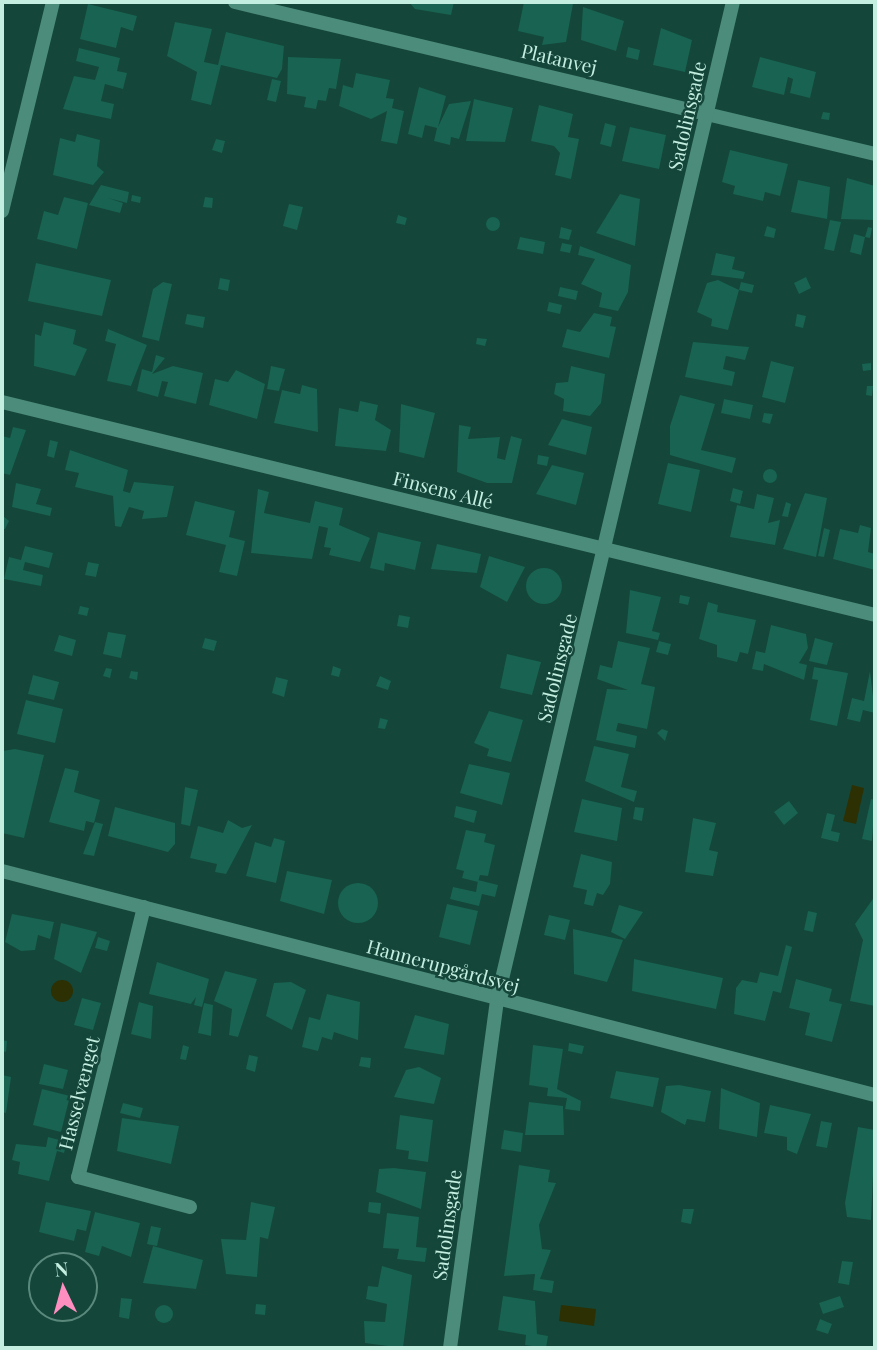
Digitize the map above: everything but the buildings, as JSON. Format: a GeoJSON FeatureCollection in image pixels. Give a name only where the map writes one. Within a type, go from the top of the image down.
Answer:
{"type":"FeatureCollection","features":[{"type":"Feature","properties":{"kind":"street"},"geometry":{"type":"LineString","coordinates":[[2,211],[53,2]]}},
{"type":"Feature","properties":{"kind":"street","name":"Platanvej"},"geometry":{"type":"LineString","coordinates":[[235,2],[875,153]]}},
{"type":"Feature","properties":{"kind":"street","name":"Sadolinsgade"},"geometry":{"type":"LineString","coordinates":[[450,1348],[497,1000],[733,2]]}},
{"type":"Feature","properties":{"kind":"street","name":"Finsens Allé"},"geometry":{"type":"LineString","coordinates":[[2,402],[875,615]]}},
{"type":"Feature","properties":{"kind":"street","name":"Hannerupgårdsvej"},"geometry":{"type":"LineString","coordinates":[[2,871],[875,1095]]}},
{"type":"Feature","properties":{"kind":"street","name":"Hasselvænget"},"geometry":{"type":"LineString","coordinates":[[144,907],[78,1177],[190,1207]]}},
{"type":"Feature","properties":{"kind":"shaded area"},"geometry":{"type":"Polygon","coordinates":[[[852,785],[864,788],[856,824],[843,821],[852,785]]]}},
{"type":"Feature","properties":{"kind":"shaded area"},"geometry":{"type":"Polygon","coordinates":[[[62,980],[72,987],[73,991],[66,1001],[62,1002],[52,995],[51,991],[58,981],[62,980]]]}},
{"type":"Feature","properties":{"kind":"shaded area"},"geometry":{"type":"Polygon","coordinates":[[[561,1305],[596,1309],[594,1326],[559,1321],[561,1305]]]}}]}
